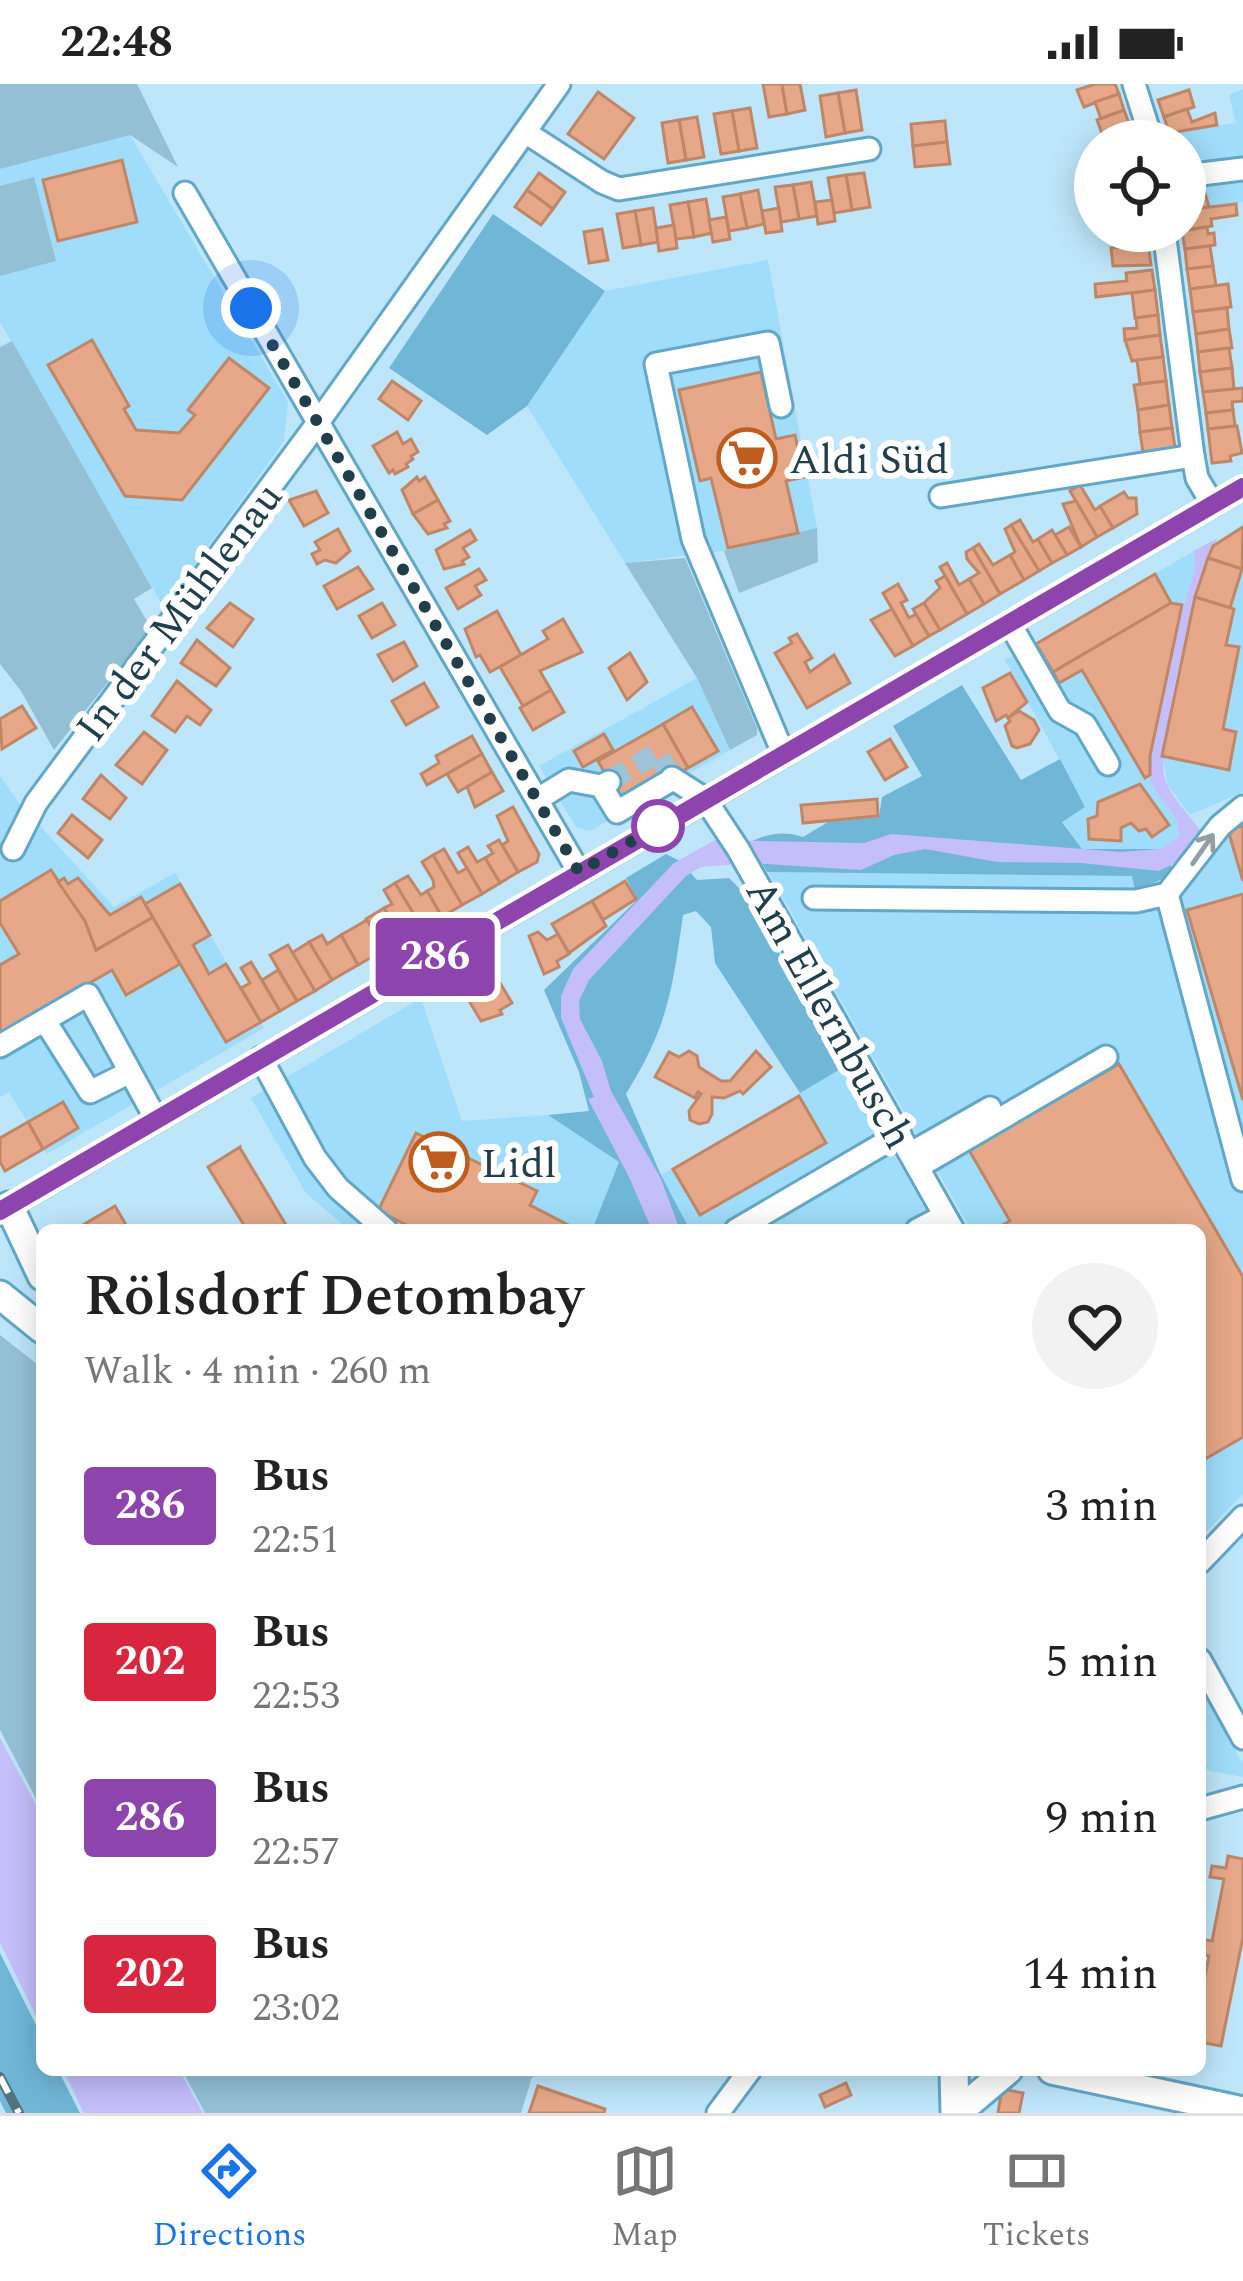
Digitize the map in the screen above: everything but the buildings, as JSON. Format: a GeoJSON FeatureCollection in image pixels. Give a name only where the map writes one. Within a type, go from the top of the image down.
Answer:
{"type":"FeatureCollection","features":[{"type":"Feature","properties":{"kind":"main road"},"geometry":{"type":"LineString","coordinates":[[4,1208],[36,1265]]}},
{"type":"Feature","properties":{"kind":"main road"},"geometry":{"type":"LineString","coordinates":[[0,1296],[25,1301],[36,1293]]}},
{"type":"Feature","properties":{"kind":"main road"},"geometry":{"type":"LineString","coordinates":[[0,1296],[36,1324]]}},
{"type":"Feature","properties":{"kind":"main road"},"geometry":{"type":"LineString","coordinates":[[956,2076],[956,2113]]}},
{"type":"Feature","properties":{"kind":"main road"},"geometry":{"type":"LineString","coordinates":[[956,2113],[1001,2076]]}},
{"type":"Feature","properties":{"kind":"main road"},"geometry":{"type":"LineString","coordinates":[[1077,2076],[1209,2108],[1242,2109]]}},
{"type":"Feature","properties":{"kind":"street","name":"In der Mühlenau"},"geometry":{"type":"LineString","coordinates":[[13,849],[36,803],[317,424],[559,84]]}},
{"type":"Feature","properties":{"kind":"street"},"geometry":{"type":"LineString","coordinates":[[1134,84],[1145,120]]}},
{"type":"Feature","properties":{"kind":"street"},"geometry":{"type":"LineString","coordinates":[[525,131],[619,189],[869,149]]}},
{"type":"Feature","properties":{"kind":"street"},"geometry":{"type":"LineString","coordinates":[[1206,174],[1243,170]]}},
{"type":"Feature","properties":{"kind":"street"},"geometry":{"type":"LineString","coordinates":[[185,193],[579,872]]}},
{"type":"Feature","properties":{"kind":"street"},"geometry":{"type":"LineString","coordinates":[[1167,252],[1197,478],[1213,505]]}},
{"type":"Feature","properties":{"kind":"street"},"geometry":{"type":"LineString","coordinates":[[781,406],[768,343],[656,364],[693,539],[783,753]]}},
{"type":"Feature","properties":{"kind":"street"},"geometry":{"type":"LineString","coordinates":[[940,496],[1193,456]]}},
{"type":"Feature","properties":{"kind":"street"},"geometry":{"type":"LineString","coordinates":[[4,1208],[1243,487]]}},
{"type":"Feature","properties":{"kind":"street"},"geometry":{"type":"LineString","coordinates":[[1010,624],[1060,711],[1085,725],[1108,764]]}},
{"type":"Feature","properties":{"kind":"street"},"geometry":{"type":"LineString","coordinates":[[538,799],[569,780],[605,784],[617,812],[672,778],[705,799]]}},
{"type":"Feature","properties":{"kind":"street","name":"Am Ellernbusch"},"geometry":{"type":"LineString","coordinates":[[705,799],[754,875],[949,1223]]}},
{"type":"Feature","properties":{"kind":"street"},"geometry":{"type":"LineString","coordinates":[[814,898],[1136,901],[1167,894],[1220,826],[1243,807]]}},
{"type":"Feature","properties":{"kind":"street"},"geometry":{"type":"LineString","coordinates":[[1167,894],[1243,1180]]}},
{"type":"Feature","properties":{"kind":"street"},"geometry":{"type":"LineString","coordinates":[[0,1046],[88,994],[156,1119]]}},
{"type":"Feature","properties":{"kind":"street"},"geometry":{"type":"LineString","coordinates":[[45,1021],[90,1092],[130,1072]]}},
{"type":"Feature","properties":{"kind":"street"},"geometry":{"type":"LineString","coordinates":[[749,1224],[910,1151],[1062,1067],[1069,1078],[1106,1057]]}},
{"type":"Feature","properties":{"kind":"street"},"geometry":{"type":"LineString","coordinates":[[261,1058],[315,1158],[338,1188],[379,1224]]}},
{"type":"Feature","properties":{"kind":"street"},"geometry":{"type":"LineString","coordinates":[[1206,1556],[1243,1517]]}},
{"type":"Feature","properties":{"kind":"street"},"geometry":{"type":"LineString","coordinates":[[1206,1673],[1243,1738]]}},
{"type":"Feature","properties":{"kind":"street"},"geometry":{"type":"LineString","coordinates":[[1206,1807],[1243,1797]]}},
{"type":"Feature","properties":{"kind":"street"},"geometry":{"type":"LineString","coordinates":[[718,2113],[746,2076]]}},
{"type":"Feature","properties":{"kind":"shaded area"},"geometry":{"type":"Polygon","coordinates":[[[0,84],[137,84],[178,167],[130,135],[0,169],[0,84]]]}},
{"type":"Feature","properties":{"kind":"shaded area"},"geometry":{"type":"Polygon","coordinates":[[[1243,89],[1243,202],[1206,208],[1206,127],[1236,123],[1229,95],[1243,89]]]}},
{"type":"Feature","properties":{"kind":"shaded area"},"geometry":{"type":"Polygon","coordinates":[[[130,135],[288,402],[284,441],[164,608],[0,322],[0,169],[130,135]]]}},
{"type":"Feature","properties":{"kind":"shaded area"},"geometry":{"type":"Polygon","coordinates":[[[34,177],[56,261],[0,276],[0,186],[34,177]]]}},
{"type":"Feature","properties":{"kind":"shaded area"},"geometry":{"type":"Polygon","coordinates":[[[493,214],[605,291],[527,406],[487,435],[389,368],[493,214]]]}},
{"type":"Feature","properties":{"kind":"shaded area"},"geometry":{"type":"Polygon","coordinates":[[[768,260],[817,528],[724,551],[625,563],[527,406],[605,291],[768,260]]]}},
{"type":"Feature","properties":{"kind":"shaded area"},"geometry":{"type":"Polygon","coordinates":[[[12,341],[152,588],[134,599],[151,628],[54,750],[0,664],[0,347],[12,341]]]}},
{"type":"Feature","properties":{"kind":"shaded area"},"geometry":{"type":"Polygon","coordinates":[[[1243,524],[1243,792],[1190,815],[1168,785],[1162,756],[1193,601],[1212,546],[1243,524]]]}},
{"type":"Feature","properties":{"kind":"shaded area"},"geometry":{"type":"Polygon","coordinates":[[[817,528],[818,562],[739,593],[724,551],[817,528]]]}},
{"type":"Feature","properties":{"kind":"shaded area"},"geometry":{"type":"Polygon","coordinates":[[[1218,538],[1191,617],[1164,758],[1170,790],[1201,831],[1190,855],[1159,871],[1081,863],[997,862],[925,849],[894,855],[861,870],[750,863],[701,867],[686,876],[589,980],[579,1001],[580,1019],[611,1091],[661,1179],[678,1224],[649,1224],[588,1099],[594,1097],[561,1018],[561,996],[573,969],[674,863],[715,840],[864,843],[891,834],[1120,852],[1161,849],[1179,836],[1177,821],[1153,787],[1149,771],[1175,637],[1195,567],[1194,551],[1218,538]]]}},
{"type":"Feature","properties":{"kind":"shaded area"},"geometry":{"type":"Polygon","coordinates":[[[1194,551],[1195,567],[1175,637],[1153,787],[1177,821],[1179,836],[1161,849],[1082,849],[1062,821],[1085,806],[1005,660],[1194,551]]]}},
{"type":"Feature","properties":{"kind":"shaded area"},"geometry":{"type":"Polygon","coordinates":[[[685,558],[757,728],[757,735],[730,750],[697,678],[625,563],[685,558]]]}},
{"type":"Feature","properties":{"kind":"shaded area"},"geometry":{"type":"Polygon","coordinates":[[[697,678],[730,750],[590,831],[576,827],[539,766],[697,678]]]}},
{"type":"Feature","properties":{"kind":"shaded area"},"geometry":{"type":"Polygon","coordinates":[[[962,685],[1021,780],[1060,759],[1085,807],[1062,822],[1082,849],[1161,849],[1176,874],[1135,890],[1132,876],[767,872],[750,842],[776,834],[803,837],[828,822],[879,817],[882,797],[922,776],[893,726],[962,685]]]}},
{"type":"Feature","properties":{"kind":"shaded area"},"geometry":{"type":"Polygon","coordinates":[[[0,776],[114,907],[175,873],[264,1028],[47,1154],[9,1092],[0,1097],[0,776]]]}},
{"type":"Feature","properties":{"kind":"shaded area"},"geometry":{"type":"Polygon","coordinates":[[[1243,817],[1243,1494],[1206,1532],[1206,1224],[968,1224],[768,872],[1132,876],[1135,890],[1158,881],[1179,891],[1194,868],[1243,817]]]}},
{"type":"Feature","properties":{"kind":"shaded area"},"geometry":{"type":"Polygon","coordinates":[[[666,854],[680,861],[697,880],[729,878],[746,895],[844,1067],[800,1093],[715,963],[711,927],[696,911],[683,915],[666,1008],[626,1094],[687,1224],[594,1224],[619,1162],[548,1115],[589,1111],[579,1072],[544,990],[637,900],[626,878],[666,854]]]}},
{"type":"Feature","properties":{"kind":"shaded area"},"geometry":{"type":"Polygon","coordinates":[[[421,998],[462,1121],[548,1115],[619,1162],[594,1224],[342,1224],[306,1193],[251,1098],[421,998]]]}},
{"type":"Feature","properties":{"kind":"shaded area"},"geometry":{"type":"Polygon","coordinates":[[[844,1067],[934,1224],[687,1224],[661,1175],[844,1067]]]}},
{"type":"Feature","properties":{"kind":"shaded area"},"geometry":{"type":"Polygon","coordinates":[[[0,1335],[36,1363],[36,1799],[0,1730],[0,1335]]]}},
{"type":"Feature","properties":{"kind":"shaded area"},"geometry":{"type":"Polygon","coordinates":[[[1206,1699],[1243,1764],[1243,1777],[1206,1770],[1206,1699]]]}},
{"type":"Feature","properties":{"kind":"shaded area"},"geometry":{"type":"Polygon","coordinates":[[[0,1738],[36,1805],[36,2016],[0,1943],[0,1738]]]}},
{"type":"Feature","properties":{"kind":"shaded area"},"geometry":{"type":"Polygon","coordinates":[[[0,1953],[36,2025],[36,2076],[61,2076],[80,2113],[6,2113],[0,2101],[0,1953]]]}},
{"type":"Feature","properties":{"kind":"shaded area"},"geometry":{"type":"Polygon","coordinates":[[[66,2076],[182,2076],[203,2113],[84,2113],[66,2076]]]}},
{"type":"Feature","properties":{"kind":"shaded area"},"geometry":{"type":"Polygon","coordinates":[[[185,2076],[535,2076],[521,2113],[205,2113],[185,2076]]]}},
{"type":"Feature","properties":{"kind":"tunnel"},"geometry":{"type":"LineString","coordinates":[[609,781],[657,753],[672,778]]}},
{"type":"Feature","properties":{"kind":"railway"},"geometry":{"type":"LineString","coordinates":[[0,2077],[19,2113]]}},
{"type":"Feature","properties":{"kind":"bus line","name":"286"},"geometry":{"type":"LineString","coordinates":[[0,1211],[1243,487]]}},
{"type":"Feature","properties":{"kind":"place","name":"Aldi Süd"},"geometry":{"type":"Point","coordinates":[747,458]}},
{"type":"Feature","properties":{"kind":"place","name":"Lidl"},"geometry":{"type":"Point","coordinates":[439,1162]}},
{"type":"Feature","properties":{"kind":"route"},"geometry":{"type":"LineString","coordinates":[[251,308],[579,872],[658,826]]}}]}
